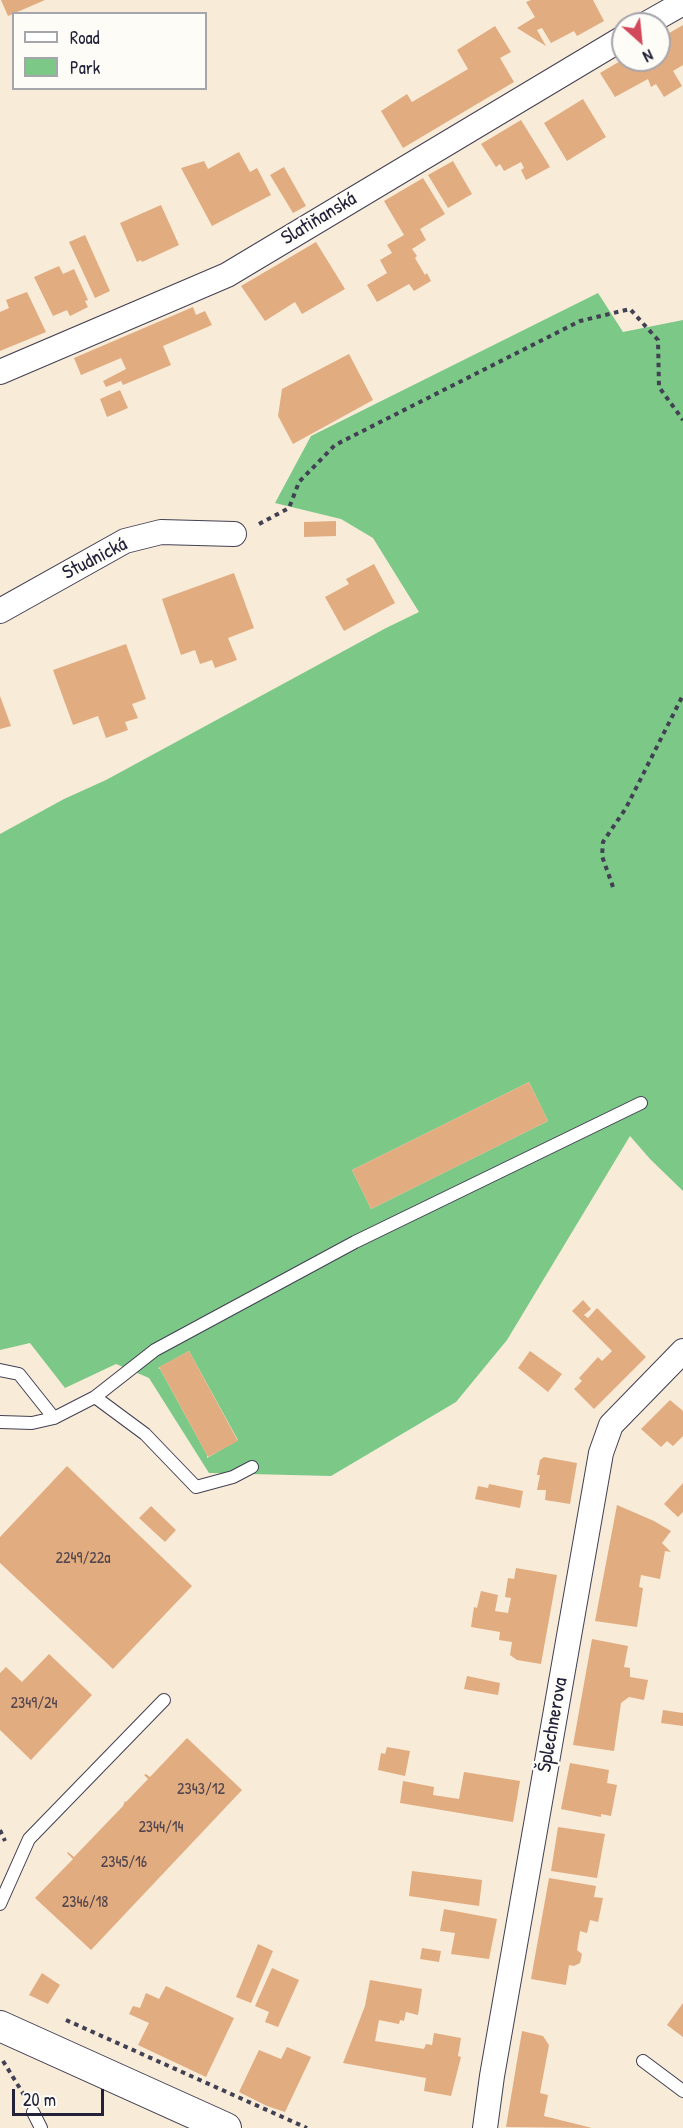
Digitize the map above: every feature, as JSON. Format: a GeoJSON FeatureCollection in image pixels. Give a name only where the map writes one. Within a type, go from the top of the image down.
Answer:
{"type":"FeatureCollection","features":[{"type":"Feature","properties":{"kind":"street"},"geometry":{"type":"LineString","coordinates":[[667,12],[683,3]]}},
{"type":"Feature","properties":{"kind":"street","name":"Slatiňanská"},"geometry":{"type":"LineString","coordinates":[[0,372],[226,275],[611,45]]}},
{"type":"Feature","properties":{"kind":"street","name":"Studnická"},"geometry":{"type":"LineString","coordinates":[[0,611],[125,541],[161,532],[234,534]]}},
{"type":"Feature","properties":{"kind":"street","name":"Šplechnerova"},"geometry":{"type":"LineString","coordinates":[[485,2128],[492,2076],[601,1453],[611,1425],[683,1351]]}},
{"type":"Feature","properties":{"kind":"street"},"geometry":{"type":"LineString","coordinates":[[0,2026],[226,2128]]}},
{"type":"Feature","properties":{"kind":"lane"},"geometry":{"type":"LineString","coordinates":[[0,1422],[32,1423],[54,1418],[95,1397],[155,1350],[355,1242],[641,1103]]}},
{"type":"Feature","properties":{"kind":"lane"},"geometry":{"type":"LineString","coordinates":[[0,1370],[19,1374],[54,1418]]}},
{"type":"Feature","properties":{"kind":"lane"},"geometry":{"type":"LineString","coordinates":[[95,1397],[146,1434],[196,1488],[233,1477],[252,1467]]}},
{"type":"Feature","properties":{"kind":"lane"},"geometry":{"type":"LineString","coordinates":[[0,1904],[29,1839],[164,1700]]}},
{"type":"Feature","properties":{"kind":"lane"},"geometry":{"type":"LineString","coordinates":[[642,2061],[683,2091]]}},
{"type":"Feature","properties":{"kind":"lane"},"geometry":{"type":"LineString","coordinates":[[33,2112],[41,2128]]}},
{"type":"Feature","properties":{"kind":"path"},"geometry":{"type":"LineString","coordinates":[[234,534],[289,508],[299,482],[335,445],[580,321],[630,309],[658,340],[659,387],[683,420]]}},
{"type":"Feature","properties":{"kind":"path"},"geometry":{"type":"LineString","coordinates":[[613,887],[602,856],[603,842],[626,808],[683,695]]}},
{"type":"Feature","properties":{"kind":"path"},"geometry":{"type":"LineString","coordinates":[[1,2057],[33,2112]]}},
{"type":"Feature","properties":{"kind":"green space"},"geometry":{"type":"Polygon","coordinates":[[[598,293],[623,332],[683,320],[683,1191],[630,1136],[507,1340],[456,1402],[331,1476],[209,1473],[149,1378],[116,1364],[65,1388],[30,1343],[0,1350],[0,834],[64,799],[106,780],[419,612],[373,538],[341,519],[275,503],[311,436],[598,293]],[[529,1082],[352,1170],[371,1209],[548,1121],[529,1082]],[[189,1351],[158,1368],[207,1458],[238,1440],[189,1351]]]}},
{"type":"Feature","properties":{"kind":"building"},"geometry":{"type":"Polygon","coordinates":[[[1,0],[45,0],[12,12],[8,16],[1,0]]]}},
{"type":"Feature","properties":{"kind":"building"},"geometry":{"type":"Polygon","coordinates":[[[531,0],[593,0],[604,21],[577,36],[574,31],[551,43],[542,28],[537,30],[546,46],[517,28],[535,17],[526,2],[531,0]]]}},
{"type":"Feature","properties":{"kind":"building"},"geometry":{"type":"Polygon","coordinates":[[[683,25],[683,65],[673,71],[682,86],[664,97],[656,84],[651,87],[648,79],[615,97],[600,73],[611,66],[611,72],[671,72],[671,32],[683,25]]]}},
{"type":"Feature","properties":{"kind":"building"},"geometry":{"type":"Polygon","coordinates":[[[495,26],[511,52],[500,58],[514,82],[403,148],[381,111],[407,94],[412,102],[468,69],[457,50],[495,26]]]}},
{"type":"Feature","properties":{"kind":"building"},"geometry":{"type":"Polygon","coordinates":[[[583,99],[606,137],[567,161],[544,123],[583,99]]]}},
{"type":"Feature","properties":{"kind":"building"},"geometry":{"type":"Polygon","coordinates":[[[521,120],[550,167],[526,180],[521,170],[524,168],[521,162],[504,171],[500,164],[496,167],[481,144],[521,120]]]}},
{"type":"Feature","properties":{"kind":"building"},"geometry":{"type":"Polygon","coordinates":[[[239,152],[250,172],[257,168],[271,195],[212,226],[181,168],[204,161],[208,169],[239,152]]]}},
{"type":"Feature","properties":{"kind":"building"},"geometry":{"type":"Polygon","coordinates":[[[453,161],[472,194],[448,208],[428,175],[453,161]]]}},
{"type":"Feature","properties":{"kind":"building"},"geometry":{"type":"Polygon","coordinates":[[[284,167],[306,206],[293,213],[270,175],[284,167]]]}},
{"type":"Feature","properties":{"kind":"building"},"geometry":{"type":"Polygon","coordinates":[[[423,178],[445,214],[420,229],[426,240],[412,249],[425,275],[427,273],[431,281],[414,291],[409,284],[377,302],[367,285],[387,273],[380,260],[392,253],[387,245],[404,235],[384,201],[423,178]]]}},
{"type":"Feature","properties":{"kind":"building"},"geometry":{"type":"Polygon","coordinates":[[[161,205],[179,245],[142,262],[141,260],[137,262],[120,223],[161,205]]]}},
{"type":"Feature","properties":{"kind":"building"},"geometry":{"type":"Polygon","coordinates":[[[85,235],[110,291],[95,298],[69,242],[85,235]]]}},
{"type":"Feature","properties":{"kind":"building"},"geometry":{"type":"Polygon","coordinates":[[[316,242],[345,289],[302,314],[295,302],[265,321],[241,286],[316,242]]]}},
{"type":"Feature","properties":{"kind":"building"},"geometry":{"type":"Polygon","coordinates":[[[59,266],[63,274],[74,269],[88,300],[85,301],[88,307],[70,316],[67,310],[53,316],[34,277],[59,266]]]}},
{"type":"Feature","properties":{"kind":"building"},"geometry":{"type":"Polygon","coordinates":[[[27,292],[46,332],[0,351],[0,312],[9,308],[6,300],[27,292]]]}},
{"type":"Feature","properties":{"kind":"building"},"geometry":{"type":"Polygon","coordinates":[[[193,307],[196,315],[205,311],[212,325],[163,346],[171,365],[123,385],[121,381],[106,387],[103,381],[126,369],[121,358],[81,375],[74,358],[193,307]]]}},
{"type":"Feature","properties":{"kind":"building"},"geometry":{"type":"Polygon","coordinates":[[[349,354],[373,400],[293,444],[278,416],[282,389],[349,354]]]}},
{"type":"Feature","properties":{"kind":"building"},"geometry":{"type":"Polygon","coordinates":[[[120,390],[128,408],[107,417],[100,399],[120,390]]]}},
{"type":"Feature","properties":{"kind":"building"},"geometry":{"type":"Polygon","coordinates":[[[336,521],[336,536],[304,537],[304,522],[336,521]]]}},
{"type":"Feature","properties":{"kind":"building"},"geometry":{"type":"Polygon","coordinates":[[[374,564],[395,603],[344,631],[325,597],[349,584],[346,579],[374,564]]]}},
{"type":"Feature","properties":{"kind":"building"},"geometry":{"type":"Polygon","coordinates":[[[234,573],[254,628],[228,638],[237,660],[215,668],[212,660],[200,664],[195,650],[181,655],[162,599],[234,573]]]}},
{"type":"Feature","properties":{"kind":"building"},"geometry":{"type":"Polygon","coordinates":[[[126,644],[146,699],[132,704],[138,718],[125,722],[128,730],[106,738],[98,716],[73,725],[53,670],[126,644]]]}},
{"type":"Feature","properties":{"kind":"building"},"geometry":{"type":"Polygon","coordinates":[[[0,696],[11,726],[0,729],[0,696]]]}},
{"type":"Feature","properties":{"kind":"building"},"geometry":{"type":"Polygon","coordinates":[[[529,1082],[548,1121],[371,1209],[352,1170],[529,1082]]]}},
{"type":"Feature","properties":{"kind":"building"},"geometry":{"type":"Polygon","coordinates":[[[583,1300],[591,1309],[584,1315],[588,1318],[597,1308],[646,1357],[594,1409],[574,1389],[582,1381],[579,1378],[598,1357],[602,1361],[612,1351],[572,1311],[583,1300]]]}},
{"type":"Feature","properties":{"kind":"building"},"geometry":{"type":"Polygon","coordinates":[[[189,1351],[238,1441],[208,1457],[159,1367],[189,1351]]]}},
{"type":"Feature","properties":{"kind":"building"},"geometry":{"type":"Polygon","coordinates":[[[530,1351],[562,1374],[548,1392],[518,1368],[530,1351]]]}},
{"type":"Feature","properties":{"kind":"building"},"geometry":{"type":"Polygon","coordinates":[[[670,1400],[683,1411],[683,1436],[673,1446],[667,1441],[661,1447],[641,1429],[670,1400]]]}},
{"type":"Feature","properties":{"kind":"building"},"geometry":{"type":"Polygon","coordinates":[[[544,1457],[577,1463],[570,1504],[545,1500],[546,1490],[537,1490],[540,1460],[544,1457]]]}},
{"type":"Feature","properties":{"kind":"building"},"geometry":{"type":"Polygon","coordinates":[[[67,1466],[192,1586],[113,1669],[0,1563],[0,1537],[67,1466]]]}},
{"type":"Feature","properties":{"kind":"building"},"geometry":{"type":"Polygon","coordinates":[[[683,1483],[683,1512],[678,1517],[664,1504],[683,1483]]]}},
{"type":"Feature","properties":{"kind":"building"},"geometry":{"type":"Polygon","coordinates":[[[489,1484],[523,1491],[520,1508],[475,1499],[478,1486],[488,1488],[489,1484]]]}},
{"type":"Feature","properties":{"kind":"building"},"geometry":{"type":"Polygon","coordinates":[[[617,1505],[671,1531],[662,1543],[671,1552],[665,1551],[660,1579],[641,1575],[639,1587],[643,1588],[637,1627],[595,1621],[617,1505]]]}},
{"type":"Feature","properties":{"kind":"building"},"geometry":{"type":"Polygon","coordinates":[[[151,1506],[176,1530],[165,1542],[139,1518],[151,1506]]]}},
{"type":"Feature","properties":{"kind":"building"},"geometry":{"type":"Polygon","coordinates":[[[516,1568],[557,1575],[541,1664],[517,1660],[510,1655],[512,1642],[499,1640],[500,1632],[471,1627],[474,1607],[477,1608],[481,1591],[498,1595],[495,1611],[508,1613],[511,1598],[505,1597],[508,1578],[514,1579],[516,1568]]]}},
{"type":"Feature","properties":{"kind":"building"},"geometry":{"type":"Polygon","coordinates":[[[592,1639],[628,1646],[624,1667],[630,1668],[630,1677],[648,1680],[644,1700],[629,1697],[621,1703],[614,1751],[573,1745],[592,1639]]]}},
{"type":"Feature","properties":{"kind":"building"},"geometry":{"type":"Polygon","coordinates":[[[49,1654],[92,1695],[31,1760],[0,1730],[0,1673],[6,1667],[22,1682],[49,1654]]]}},
{"type":"Feature","properties":{"kind":"building"},"geometry":{"type":"Polygon","coordinates":[[[467,1676],[500,1683],[498,1695],[464,1689],[467,1676]]]}},
{"type":"Feature","properties":{"kind":"building"},"geometry":{"type":"Polygon","coordinates":[[[663,1710],[683,1713],[683,1726],[661,1723],[663,1710]]]}},
{"type":"Feature","properties":{"kind":"building"},"geometry":{"type":"Polygon","coordinates":[[[187,1738],[242,1790],[91,1950],[35,1898],[73,1859],[67,1853],[74,1857],[148,1779],[144,1775],[150,1777],[187,1738]]]}},
{"type":"Feature","properties":{"kind":"building"},"geometry":{"type":"Polygon","coordinates":[[[387,1747],[410,1751],[405,1776],[378,1770],[381,1753],[385,1754],[387,1747]]]}},
{"type":"Feature","properties":{"kind":"building"},"geometry":{"type":"Polygon","coordinates":[[[570,1763],[609,1770],[607,1783],[617,1785],[611,1816],[601,1814],[601,1817],[561,1809],[570,1763]]]}},
{"type":"Feature","properties":{"kind":"building"},"geometry":{"type":"Polygon","coordinates":[[[464,1772],[520,1781],[513,1822],[400,1803],[403,1781],[434,1787],[433,1795],[459,1799],[464,1772]]]}},
{"type":"Feature","properties":{"kind":"building"},"geometry":{"type":"Polygon","coordinates":[[[558,1827],[605,1834],[597,1878],[551,1871],[558,1827]]]}},
{"type":"Feature","properties":{"kind":"building"},"geometry":{"type":"Polygon","coordinates":[[[412,1871],[482,1880],[479,1906],[409,1896],[412,1871]]]}},
{"type":"Feature","properties":{"kind":"building"},"geometry":{"type":"Polygon","coordinates":[[[549,1878],[596,1886],[594,1897],[603,1898],[598,1922],[590,1920],[587,1933],[580,1931],[577,1950],[582,1954],[580,1963],[574,1966],[569,1965],[566,1985],[531,1979],[549,1878]]]}},
{"type":"Feature","properties":{"kind":"building"},"geometry":{"type":"Polygon","coordinates":[[[444,1909],[497,1919],[489,1959],[451,1954],[455,1933],[440,1931],[444,1909]]]}},
{"type":"Feature","properties":{"kind":"building"},"geometry":{"type":"Polygon","coordinates":[[[258,1944],[273,1951],[251,2003],[236,1997],[258,1944]]]}},
{"type":"Feature","properties":{"kind":"building"},"geometry":{"type":"Polygon","coordinates":[[[422,1948],[441,1951],[439,1962],[420,1959],[422,1948]]]}},
{"type":"Feature","properties":{"kind":"building"},"geometry":{"type":"Polygon","coordinates":[[[272,1968],[299,1980],[278,2027],[265,2022],[269,2012],[255,2006],[272,1968]]]}},
{"type":"Feature","properties":{"kind":"building"},"geometry":{"type":"Polygon","coordinates":[[[42,1973],[60,1985],[48,2004],[29,1995],[42,1973]]]}},
{"type":"Feature","properties":{"kind":"building"},"geometry":{"type":"Polygon","coordinates":[[[370,1980],[422,1989],[418,2015],[406,2012],[404,2021],[400,2020],[399,2024],[379,2020],[375,2041],[424,2049],[426,2044],[432,2045],[434,2033],[461,2038],[458,2056],[461,2057],[451,2096],[424,2091],[426,2078],[343,2063],[365,2006],[370,1980]]]}},
{"type":"Feature","properties":{"kind":"building"},"geometry":{"type":"Polygon","coordinates":[[[166,1986],[234,2018],[206,2077],[138,2045],[149,2023],[129,2014],[133,2006],[140,2008],[146,1993],[159,1999],[166,1986]]]}},
{"type":"Feature","properties":{"kind":"building"},"geometry":{"type":"Polygon","coordinates":[[[683,2003],[683,2037],[667,2025],[683,2003]]]}},
{"type":"Feature","properties":{"kind":"building"},"geometry":{"type":"Polygon","coordinates":[[[522,2031],[543,2036],[549,2045],[540,2093],[548,2095],[544,2116],[592,2128],[506,2127],[522,2031]]]}},
{"type":"Feature","properties":{"kind":"building"},"geometry":{"type":"Polygon","coordinates":[[[287,2047],[311,2057],[285,2112],[239,2092],[259,2050],[281,2059],[287,2047]]]}}]}
